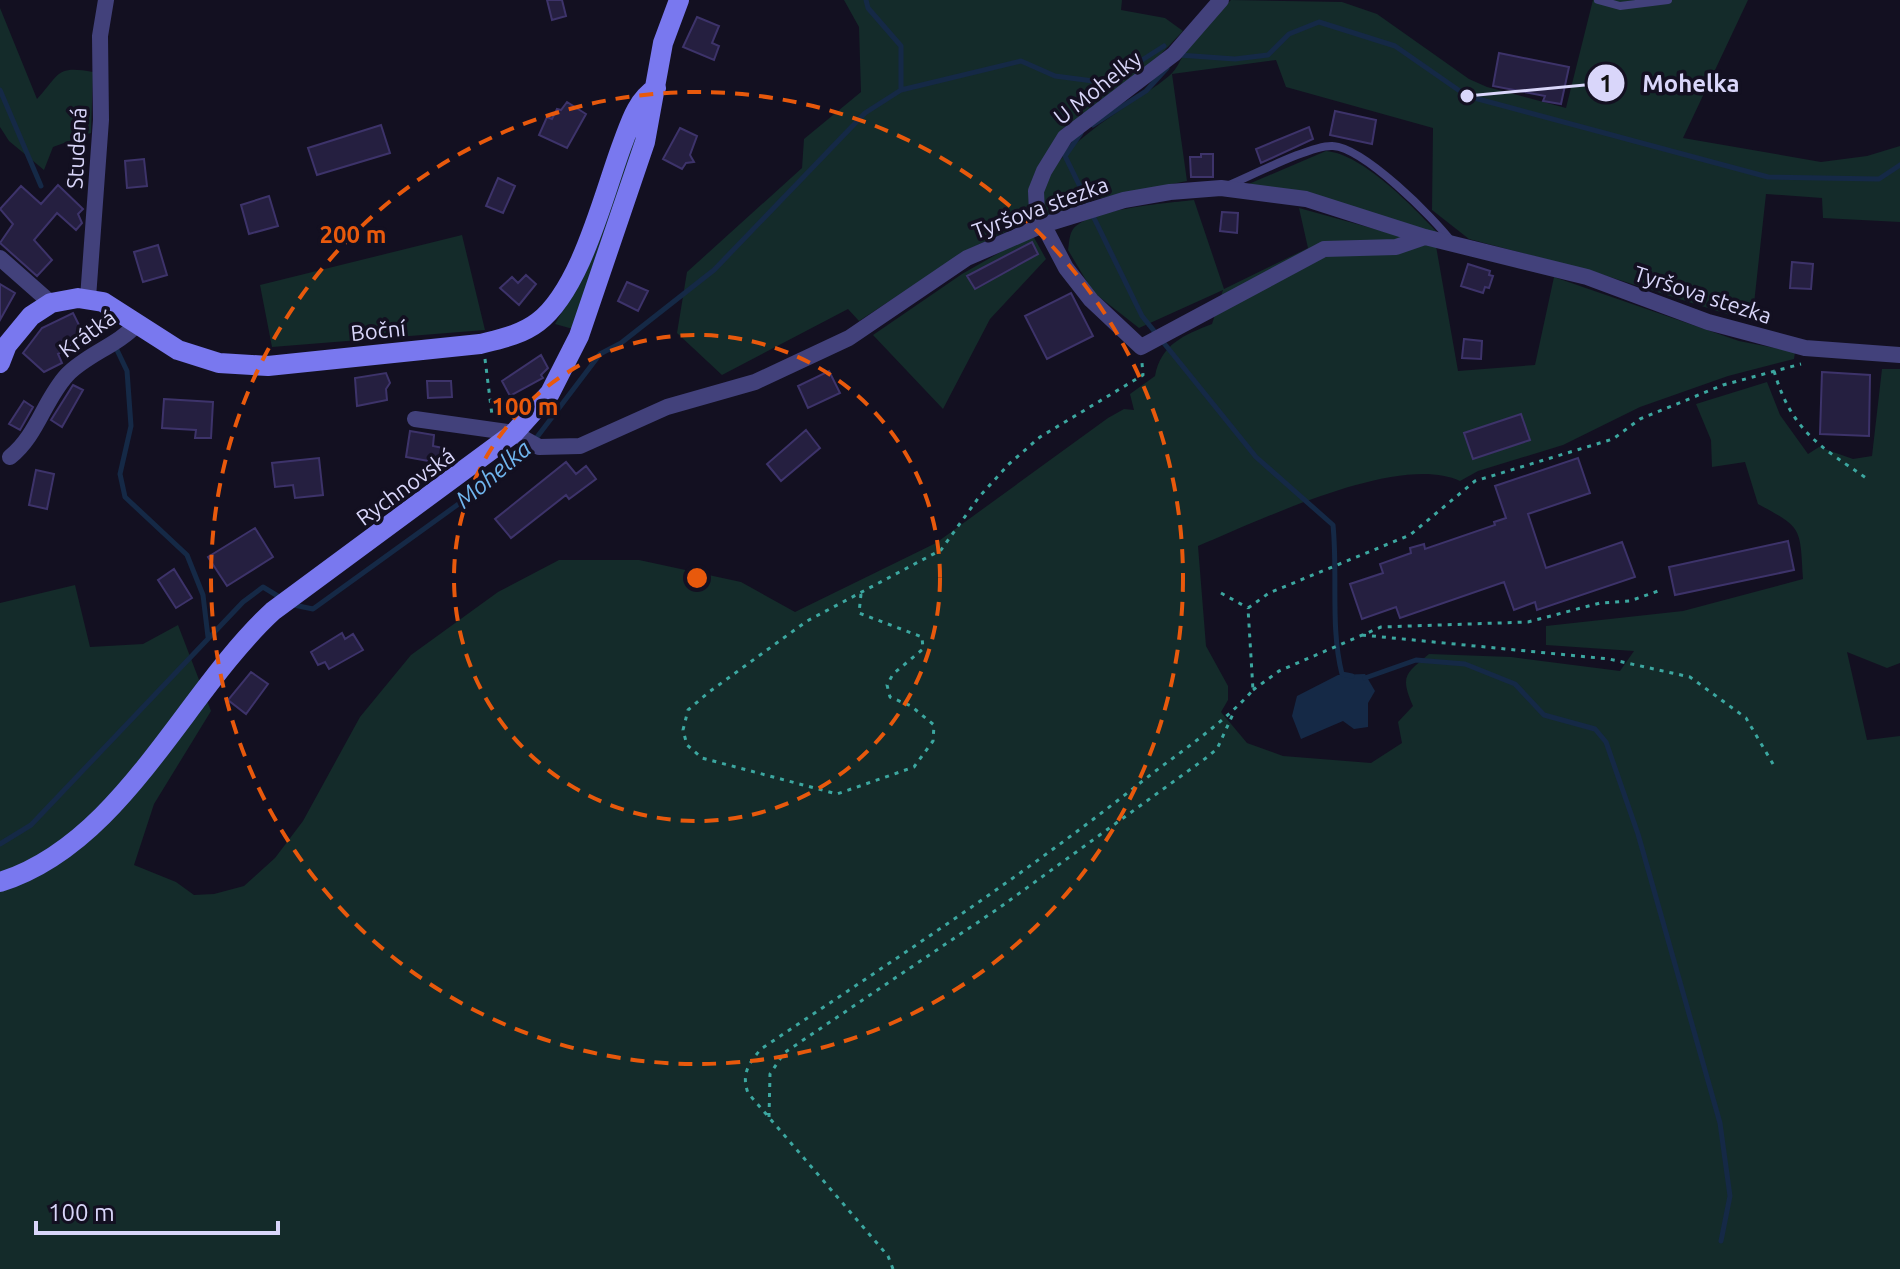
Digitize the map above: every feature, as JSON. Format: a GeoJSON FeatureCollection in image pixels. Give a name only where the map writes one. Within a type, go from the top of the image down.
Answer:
{"type":"FeatureCollection","features":[{"type":"Feature","properties":{"kind":"street","name":"Studená"},"geometry":{"type":"LineString","coordinates":[[88,298],[101,120],[100,36],[106,0]]}},
{"type":"Feature","properties":{"kind":"street","name":"Rychnovská"},"geometry":{"type":"LineString","coordinates":[[0,882],[39,864],[66,845],[120,796],[248,635],[273,611],[526,440],[571,356],[645,142],[663,43],[679,0]]}},
{"type":"Feature","properties":{"kind":"street","name":"U Mohelky"},"geometry":{"type":"LineString","coordinates":[[1043,225],[1037,213],[1036,191],[1065,137],[1174,54],[1221,0]]}},
{"type":"Feature","properties":{"kind":"street","name":"Boční"},"geometry":{"type":"LineString","coordinates":[[88,298],[103,302],[178,350],[219,363],[268,366],[480,344],[514,335],[536,323],[556,305],[573,275],[635,112],[656,88]]}},
{"type":"Feature","properties":{"kind":"street","name":"Tyršova stezka"},"geometry":{"type":"LineString","coordinates":[[415,419],[493,430],[526,440],[580,446],[667,407],[755,382],[849,338],[967,258],[1043,225],[1124,200],[1221,188],[1306,199],[1425,237],[1587,277],[1708,322],[1805,348],[1900,355]]}},
{"type":"Feature","properties":{"kind":"street"},"geometry":{"type":"LineString","coordinates":[[1043,225],[1066,268],[1091,300],[1141,347],[1324,249],[1396,247],[1425,237]]}},
{"type":"Feature","properties":{"kind":"street"},"geometry":{"type":"LineString","coordinates":[[0,258],[51,303]]}},
{"type":"Feature","properties":{"kind":"street"},"geometry":{"type":"LineString","coordinates":[[0,363],[7,345],[31,316],[51,303],[88,298]]}},
{"type":"Feature","properties":{"kind":"street","name":"Krátká"},"geometry":{"type":"LineString","coordinates":[[10,457],[29,438],[65,377],[78,365],[123,339],[137,324]]}},
{"type":"Feature","properties":{"kind":"lane"},"geometry":{"type":"LineString","coordinates":[[1598,0],[1620,6],[1668,0]]}},
{"type":"Feature","properties":{"kind":"lane"},"geometry":{"type":"LineString","coordinates":[[1221,188],[1321,147],[1340,147],[1361,158],[1396,187],[1453,243]]}},
{"type":"Feature","properties":{"kind":"path"},"geometry":{"type":"LineString","coordinates":[[480,344],[487,367],[493,430]]}},
{"type":"Feature","properties":{"kind":"path"},"geometry":{"type":"LineString","coordinates":[[861,594],[859,613],[922,637],[923,649],[893,674],[887,685],[890,697],[911,706],[934,725],[933,741],[914,767],[837,794],[702,758],[687,745],[683,730],[688,710],[698,701],[807,621],[941,550],[979,497],[1009,464],[1040,437],[1143,375],[1141,347]]}},
{"type":"Feature","properties":{"kind":"path"},"geometry":{"type":"LineString","coordinates":[[1248,608],[1269,593],[1410,535],[1475,481],[1613,439],[1640,419],[1723,385],[1808,363],[1824,350]]}},
{"type":"Feature","properties":{"kind":"path"},"geometry":{"type":"LineString","coordinates":[[1774,371],[1781,394],[1809,438],[1869,480]]}},
{"type":"Feature","properties":{"kind":"path"},"geometry":{"type":"LineString","coordinates":[[893,1269],[888,1256],[769,1117],[744,1083],[749,1063],[761,1049],[989,895],[1234,711],[1253,690],[1279,671],[1381,627],[1399,624],[1451,627],[1485,621],[1528,622],[1600,603],[1630,601],[1658,591]]}},
{"type":"Feature","properties":{"kind":"path"},"geometry":{"type":"LineString","coordinates":[[1221,593],[1248,608]]}},
{"type":"Feature","properties":{"kind":"path"},"geometry":{"type":"LineString","coordinates":[[1248,608],[1253,690]]}},
{"type":"Feature","properties":{"kind":"path"},"geometry":{"type":"LineString","coordinates":[[1362,635],[1609,659],[1690,677],[1746,718],[1773,764]]}},
{"type":"Feature","properties":{"kind":"path"},"geometry":{"type":"LineString","coordinates":[[769,1117],[770,1074],[784,1053],[999,908],[1206,758],[1217,749],[1234,711]]}},
{"type":"Feature","properties":{"kind":"green space"},"geometry":{"type":"Polygon","coordinates":[[[844,0],[1122,0],[1121,10],[1165,18],[1183,31],[1148,66],[1064,131],[1040,168],[1027,222],[969,249],[859,321],[848,309],[722,375],[677,333],[687,272],[802,168],[804,139],[861,92],[859,27],[844,0]]]}},
{"type":"Feature","properties":{"kind":"green space"},"geometry":{"type":"Polygon","coordinates":[[[1231,0],[1342,2],[1377,14],[1469,79],[1487,87],[1566,108],[1593,0],[1748,0],[1683,138],[1821,162],[1867,156],[1900,146],[1900,222],[1823,218],[1822,198],[1766,194],[1752,322],[1594,272],[1469,239],[1432,210],[1433,128],[1286,87],[1276,60],[1172,74],[1187,181],[1096,199],[1049,218],[1044,194],[1051,173],[1066,153],[1172,73],[1193,39],[1231,0]]]}},
{"type":"Feature","properties":{"kind":"green space"},"geometry":{"type":"Polygon","coordinates":[[[0,8],[37,99],[65,71],[93,72],[91,133],[53,147],[44,170],[9,141],[0,127],[0,8]]]}},
{"type":"Feature","properties":{"kind":"green space"},"geometry":{"type":"Polygon","coordinates":[[[634,133],[639,135],[573,329],[555,324],[581,278],[634,133]]]}},
{"type":"Feature","properties":{"kind":"green space"},"geometry":{"type":"Polygon","coordinates":[[[1326,151],[1356,161],[1371,171],[1438,233],[1244,186],[1326,151]]]}},
{"type":"Feature","properties":{"kind":"green space"},"geometry":{"type":"Polygon","coordinates":[[[1194,200],[1224,289],[1308,248],[1299,208],[1436,246],[1458,371],[1535,365],[1554,277],[1739,341],[1795,352],[1794,359],[1728,376],[1640,407],[1563,445],[1478,471],[1460,481],[1434,474],[1402,475],[1366,482],[1292,507],[1198,546],[1206,646],[1228,686],[1228,700],[1221,712],[1247,743],[1283,756],[1371,763],[1402,743],[1398,722],[1413,706],[1407,676],[1429,654],[1511,657],[1620,671],[1634,651],[1546,645],[1546,626],[1683,611],[1803,579],[1796,531],[1784,519],[1758,504],[1745,462],[1712,467],[1711,440],[1696,404],[1767,382],[1780,415],[1808,454],[1819,447],[1853,459],[1872,456],[1882,369],[1900,369],[1900,663],[1887,668],[1847,652],[1867,740],[1900,736],[1900,1269],[0,1269],[0,603],[75,585],[90,647],[143,644],[178,625],[211,711],[154,804],[134,865],[176,882],[194,895],[214,894],[244,886],[275,858],[303,821],[360,717],[411,655],[498,592],[559,560],[639,560],[741,582],[795,612],[936,543],[1108,418],[1124,409],[1134,410],[1130,394],[1155,376],[1162,356],[1175,342],[1212,324],[1223,290],[1139,328],[1093,292],[1068,250],[1070,235],[1080,223],[1109,212],[1194,200]]]}},
{"type":"Feature","properties":{"kind":"green space"},"geometry":{"type":"Polygon","coordinates":[[[1032,234],[1046,259],[990,319],[943,409],[873,335],[962,274],[1032,234]]]}},
{"type":"Feature","properties":{"kind":"green space"},"geometry":{"type":"Polygon","coordinates":[[[462,235],[485,330],[272,347],[260,285],[462,235]]]}},
{"type":"Feature","properties":{"kind":"water"},"geometry":{"type":"Polygon","coordinates":[[[1365,674],[1375,691],[1368,703],[1368,727],[1354,729],[1343,721],[1301,739],[1292,716],[1297,696],[1338,675],[1365,674]]]}},
{"type":"Feature","properties":{"kind":"building"},"geometry":{"type":"Polygon","coordinates":[[[547,0],[562,0],[566,16],[552,20],[547,0]]]}},
{"type":"Feature","properties":{"kind":"building"},"geometry":{"type":"Polygon","coordinates":[[[697,17],[719,26],[712,43],[719,46],[714,60],[683,47],[697,17]]]}},
{"type":"Feature","properties":{"kind":"building"},"geometry":{"type":"Polygon","coordinates":[[[1499,53],[1569,67],[1561,104],[1543,101],[1545,96],[1493,86],[1499,53]]]}},
{"type":"Feature","properties":{"kind":"building"},"geometry":{"type":"Polygon","coordinates":[[[567,102],[586,114],[567,148],[539,135],[547,117],[552,119],[557,109],[561,110],[567,102]]]}},
{"type":"Feature","properties":{"kind":"building"},"geometry":{"type":"Polygon","coordinates":[[[1335,111],[1376,120],[1372,144],[1330,135],[1335,111]]]}},
{"type":"Feature","properties":{"kind":"building"},"geometry":{"type":"Polygon","coordinates":[[[381,125],[390,153],[317,175],[308,148],[381,125]]]}},
{"type":"Feature","properties":{"kind":"building"},"geometry":{"type":"Polygon","coordinates":[[[1309,127],[1313,139],[1261,163],[1256,149],[1309,127]]]}},
{"type":"Feature","properties":{"kind":"building"},"geometry":{"type":"Polygon","coordinates":[[[680,128],[697,136],[690,155],[694,162],[686,163],[682,169],[663,159],[680,128]]]}},
{"type":"Feature","properties":{"kind":"building"},"geometry":{"type":"Polygon","coordinates":[[[1201,154],[1213,154],[1213,177],[1191,177],[1190,157],[1201,157],[1201,154]]]}},
{"type":"Feature","properties":{"kind":"building"},"geometry":{"type":"Polygon","coordinates":[[[144,159],[147,186],[127,188],[125,161],[144,159]]]}},
{"type":"Feature","properties":{"kind":"building"},"geometry":{"type":"Polygon","coordinates":[[[498,178],[515,186],[503,213],[486,206],[498,178]]]}},
{"type":"Feature","properties":{"kind":"building"},"geometry":{"type":"Polygon","coordinates":[[[58,185],[83,209],[78,214],[82,223],[76,230],[57,213],[34,240],[52,260],[37,276],[0,243],[13,224],[0,209],[21,186],[41,204],[58,185]]]}},
{"type":"Feature","properties":{"kind":"building"},"geometry":{"type":"Polygon","coordinates":[[[269,196],[278,226],[249,234],[241,205],[269,196]]]}},
{"type":"Feature","properties":{"kind":"building"},"geometry":{"type":"Polygon","coordinates":[[[1222,212],[1238,213],[1237,233],[1220,231],[1222,212]]]}},
{"type":"Feature","properties":{"kind":"building"},"geometry":{"type":"Polygon","coordinates":[[[1032,242],[1038,254],[975,289],[967,276],[1032,242]]]}},
{"type":"Feature","properties":{"kind":"building"},"geometry":{"type":"Polygon","coordinates":[[[158,245],[167,275],[143,282],[134,252],[158,245]]]}},
{"type":"Feature","properties":{"kind":"building"},"geometry":{"type":"Polygon","coordinates":[[[1792,262],[1813,264],[1811,289],[1790,288],[1792,262]]]}},
{"type":"Feature","properties":{"kind":"building"},"geometry":{"type":"Polygon","coordinates":[[[1468,264],[1490,271],[1489,275],[1493,276],[1489,288],[1485,287],[1483,293],[1461,286],[1468,264]]]}},
{"type":"Feature","properties":{"kind":"building"},"geometry":{"type":"Polygon","coordinates":[[[526,275],[536,284],[519,305],[500,288],[512,277],[518,283],[526,275]]]}},
{"type":"Feature","properties":{"kind":"building"},"geometry":{"type":"Polygon","coordinates":[[[627,282],[648,291],[638,311],[618,301],[627,282]]]}},
{"type":"Feature","properties":{"kind":"building"},"geometry":{"type":"Polygon","coordinates":[[[0,284],[15,293],[0,320],[0,284]]]}},
{"type":"Feature","properties":{"kind":"building"},"geometry":{"type":"Polygon","coordinates":[[[1071,293],[1093,336],[1047,359],[1025,316],[1071,293]]]}},
{"type":"Feature","properties":{"kind":"building"},"geometry":{"type":"Polygon","coordinates":[[[73,313],[85,337],[64,348],[66,350],[58,354],[62,363],[44,372],[23,353],[42,328],[73,313]]]}},
{"type":"Feature","properties":{"kind":"building"},"geometry":{"type":"Polygon","coordinates":[[[1464,339],[1482,341],[1481,359],[1462,358],[1464,339]]]}},
{"type":"Feature","properties":{"kind":"building"},"geometry":{"type":"Polygon","coordinates":[[[541,355],[548,368],[541,375],[543,378],[510,396],[502,381],[541,355]]]}},
{"type":"Feature","properties":{"kind":"building"},"geometry":{"type":"Polygon","coordinates":[[[829,371],[840,393],[808,408],[798,386],[829,371]]]}},
{"type":"Feature","properties":{"kind":"building"},"geometry":{"type":"Polygon","coordinates":[[[1822,372],[1870,375],[1869,436],[1820,434],[1822,372]]]}},
{"type":"Feature","properties":{"kind":"building"},"geometry":{"type":"Polygon","coordinates":[[[386,373],[390,383],[386,389],[387,400],[357,406],[355,378],[386,373]]]}},
{"type":"Feature","properties":{"kind":"building"},"geometry":{"type":"Polygon","coordinates":[[[427,381],[451,381],[452,397],[428,398],[427,381]]]}},
{"type":"Feature","properties":{"kind":"building"},"geometry":{"type":"Polygon","coordinates":[[[73,385],[83,390],[62,427],[51,420],[73,385]]]}},
{"type":"Feature","properties":{"kind":"building"},"geometry":{"type":"Polygon","coordinates":[[[164,399],[213,402],[211,438],[195,438],[196,430],[162,428],[164,399]]]}},
{"type":"Feature","properties":{"kind":"building"},"geometry":{"type":"Polygon","coordinates":[[[24,401],[33,407],[20,430],[9,424],[24,401]]]}},
{"type":"Feature","properties":{"kind":"building"},"geometry":{"type":"Polygon","coordinates":[[[1521,414],[1530,440],[1473,459],[1464,433],[1521,414]]]}},
{"type":"Feature","properties":{"kind":"building"},"geometry":{"type":"Polygon","coordinates":[[[806,430],[820,448],[781,481],[767,464],[806,430]]]}},
{"type":"Feature","properties":{"kind":"building"},"geometry":{"type":"Polygon","coordinates":[[[410,431],[434,435],[433,446],[443,448],[440,463],[406,457],[410,431]]]}},
{"type":"Feature","properties":{"kind":"building"},"geometry":{"type":"Polygon","coordinates":[[[319,458],[323,495],[295,498],[293,485],[275,487],[272,463],[319,458]]]}},
{"type":"Feature","properties":{"kind":"building"},"geometry":{"type":"Polygon","coordinates":[[[1578,458],[1590,493],[1528,514],[1546,568],[1622,542],[1635,577],[1537,610],[1535,602],[1514,610],[1504,582],[1400,618],[1396,607],[1362,619],[1350,584],[1383,573],[1380,564],[1411,553],[1410,548],[1424,544],[1425,549],[1495,525],[1494,522],[1506,518],[1495,486],[1578,458]]]}},
{"type":"Feature","properties":{"kind":"building"},"geometry":{"type":"Polygon","coordinates":[[[566,462],[576,474],[586,466],[596,479],[569,499],[566,495],[511,538],[495,519],[566,462]]]}},
{"type":"Feature","properties":{"kind":"building"},"geometry":{"type":"Polygon","coordinates":[[[36,470],[54,474],[47,509],[29,505],[36,470]]]}},
{"type":"Feature","properties":{"kind":"building"},"geometry":{"type":"Polygon","coordinates":[[[255,528],[273,557],[227,586],[208,557],[255,528]]]}},
{"type":"Feature","properties":{"kind":"building"},"geometry":{"type":"Polygon","coordinates":[[[1788,541],[1794,570],[1675,595],[1669,567],[1788,541]]]}},
{"type":"Feature","properties":{"kind":"building"},"geometry":{"type":"Polygon","coordinates":[[[174,569],[192,598],[176,608],[158,580],[174,569]]]}},
{"type":"Feature","properties":{"kind":"building"},"geometry":{"type":"Polygon","coordinates":[[[342,633],[345,639],[353,634],[363,650],[329,669],[325,662],[318,665],[311,652],[342,633]]]}},
{"type":"Feature","properties":{"kind":"building"},"geometry":{"type":"Polygon","coordinates":[[[251,672],[268,684],[246,714],[228,700],[251,672]]]}},
{"type":"Feature","properties":{"kind":"waterway"},"geometry":{"type":"LineString","coordinates":[[866,0],[868,8],[901,46],[901,90]]}},
{"type":"Feature","properties":{"kind":"waterway","name":"Mohelka"},"geometry":{"type":"LineString","coordinates":[[1179,55],[1235,59],[1268,55],[1289,34],[1319,22],[1395,46],[1467,96],[1768,177],[1879,179],[1900,165]]}},
{"type":"Feature","properties":{"kind":"waterway","name":"Mohelka"},"geometry":{"type":"LineString","coordinates":[[289,604],[313,609],[489,482],[531,445],[600,354],[621,343],[714,270],[865,113],[901,90],[1021,61],[1055,76],[1093,81],[1114,78],[1164,46]]}},
{"type":"Feature","properties":{"kind":"waterway"},"geometry":{"type":"LineString","coordinates":[[1093,125],[1146,91],[1167,68]]}},
{"type":"Feature","properties":{"kind":"waterway"},"geometry":{"type":"LineString","coordinates":[[0,90],[41,186]]}},
{"type":"Feature","properties":{"kind":"waterway"},"geometry":{"type":"LineString","coordinates":[[1081,133],[1065,156],[1089,205]]}},
{"type":"Feature","properties":{"kind":"waterway"},"geometry":{"type":"LineString","coordinates":[[1093,216],[1142,316],[1256,457],[1333,525],[1338,656],[1342,674],[1352,676]]}},
{"type":"Feature","properties":{"kind":"waterway"},"geometry":{"type":"LineString","coordinates":[[117,350],[127,371],[131,426],[120,474],[125,497],[187,555],[203,595],[208,637]]}},
{"type":"Feature","properties":{"kind":"waterway","name":"Mohelka"},"geometry":{"type":"LineString","coordinates":[[0,844],[31,825],[243,602],[263,587],[281,598]]}},
{"type":"Feature","properties":{"kind":"waterway"},"geometry":{"type":"LineString","coordinates":[[1365,678],[1416,660],[1465,664],[1515,684],[1544,715],[1595,729],[1606,742],[1638,834],[1720,1123],[1730,1196],[1721,1241]]}},
{"type":"Feature","properties":{"kind":"place","name":"Mohelka"},"geometry":{"type":"Point","coordinates":[1467,96]}}]}
